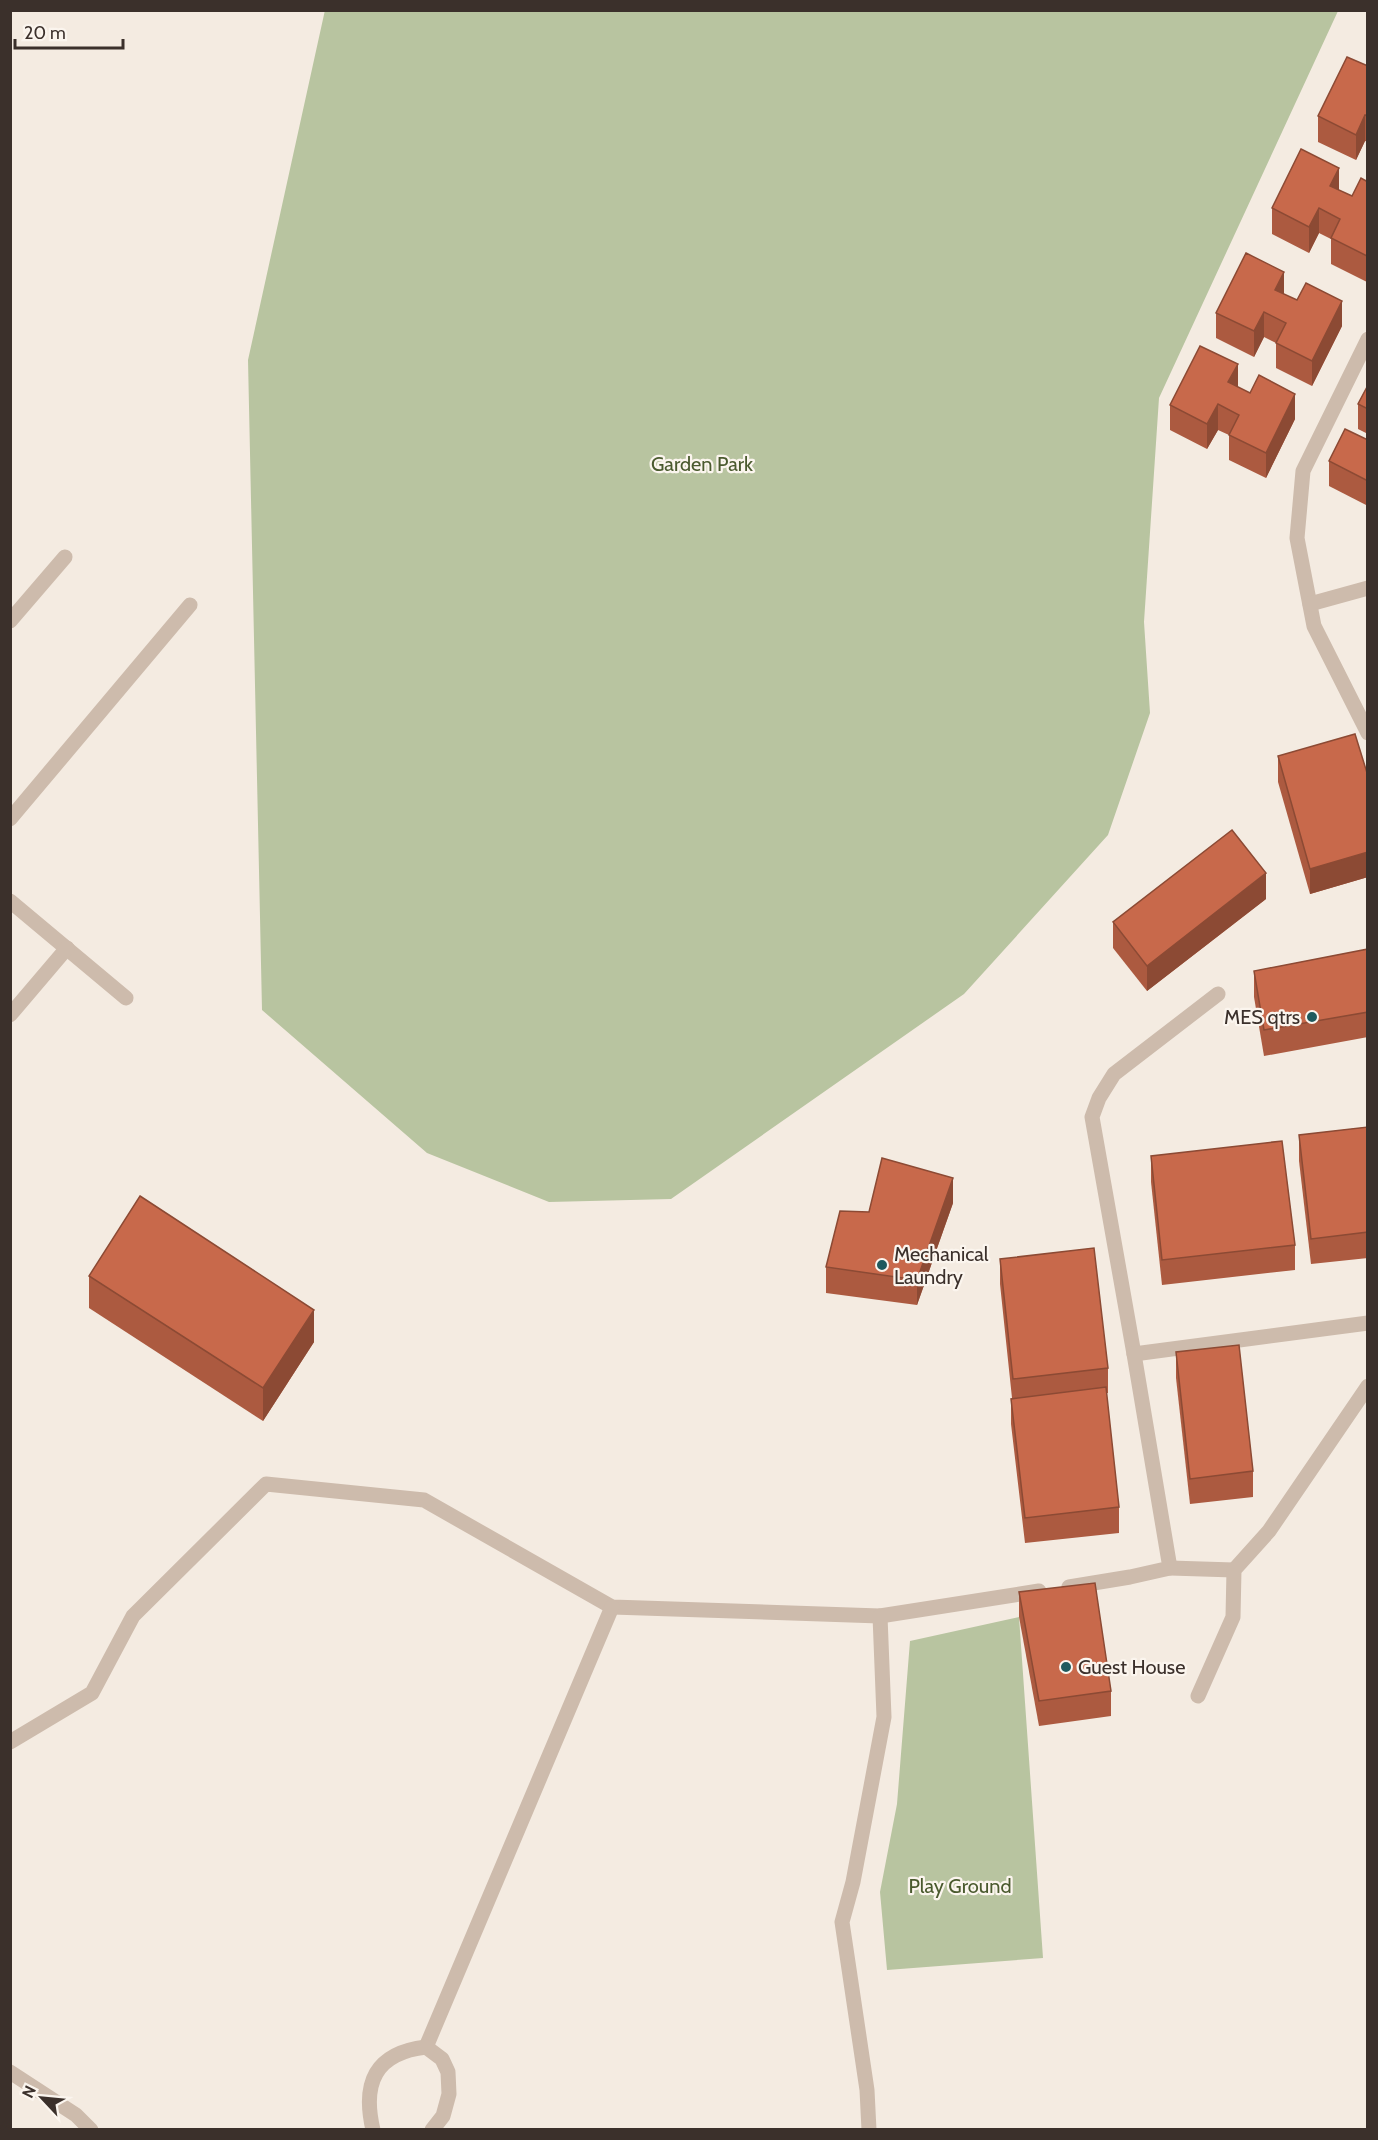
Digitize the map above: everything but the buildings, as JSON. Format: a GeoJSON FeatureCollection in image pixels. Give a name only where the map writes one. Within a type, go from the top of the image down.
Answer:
{"type":"FeatureCollection","features":[{"type":"Feature","properties":{"kind":"street"},"geometry":{"type":"LineString","coordinates":[[1368,339],[1303,471],[1297,538],[1314,626],[1368,733]]}},
{"type":"Feature","properties":{"kind":"street"},"geometry":{"type":"LineString","coordinates":[[10,621],[64,557]]}},
{"type":"Feature","properties":{"kind":"street"},"geometry":{"type":"LineString","coordinates":[[1310,604],[1368,588]]}},
{"type":"Feature","properties":{"kind":"street"},"geometry":{"type":"LineString","coordinates":[[10,819],[189,605]]}},
{"type":"Feature","properties":{"kind":"street"},"geometry":{"type":"LineString","coordinates":[[10,901],[126,998]]}},
{"type":"Feature","properties":{"kind":"street"},"geometry":{"type":"LineString","coordinates":[[10,1015],[67,948]]}},
{"type":"Feature","properties":{"kind":"street"},"geometry":{"type":"LineString","coordinates":[[1170,1568],[1092,1117],[1099,1098],[1114,1074],[1218,994]]}},
{"type":"Feature","properties":{"kind":"street"},"geometry":{"type":"LineString","coordinates":[[1134,1354],[1368,1323]]}},
{"type":"Feature","properties":{"kind":"street"},"geometry":{"type":"LineString","coordinates":[[1198,1696],[1233,1617],[1234,1570],[1269,1531],[1368,1386]]}},
{"type":"Feature","properties":{"kind":"street"},"geometry":{"type":"LineString","coordinates":[[10,1742],[92,1694],[133,1616],[266,1484],[424,1500],[612,1607],[880,1616],[1130,1577],[1170,1568],[1234,1570]]}},
{"type":"Feature","properties":{"kind":"street"},"geometry":{"type":"LineString","coordinates":[[426,2047],[612,1607]]}},
{"type":"Feature","properties":{"kind":"street"},"geometry":{"type":"LineString","coordinates":[[869,2130],[867,2090],[842,1923],[853,1882],[884,1717],[880,1616]]}},
{"type":"Feature","properties":{"kind":"street"},"geometry":{"type":"LineString","coordinates":[[373,2130],[369,2113],[369,2090],[376,2070],[392,2057],[409,2049],[426,2047],[442,2059],[448,2072],[449,2094],[443,2116],[432,2130]]}},
{"type":"Feature","properties":{"kind":"street"},"geometry":{"type":"LineString","coordinates":[[10,2072],[76,2115],[91,2130]]}},
{"type":"Feature","properties":{"kind":"green space","name":"Garden Park"},"geometry":{"type":"Polygon","coordinates":[[[325,10],[1338,11],[1159,398],[1144,622],[1150,713],[1108,835],[964,994],[671,1199],[549,1202],[427,1153],[262,1010],[248,360],[325,10]]]}},
{"type":"Feature","properties":{"kind":"green space","name":"Play Ground"},"geometry":{"type":"Polygon","coordinates":[[[1019,1617],[1043,1958],[887,1970],[880,1892],[897,1804],[910,1641],[1019,1617]]]}},
{"type":"Feature","properties":{"kind":"place","name":"MES qtrs"},"geometry":{"type":"Point","coordinates":[1312,1017]}},
{"type":"Feature","properties":{"kind":"place","name":"Mechanical Laundry"},"geometry":{"type":"Point","coordinates":[882,1265]}},
{"type":"Feature","properties":{"kind":"place","name":"Guest House"},"geometry":{"type":"Point","coordinates":[1066,1667]}}]}
